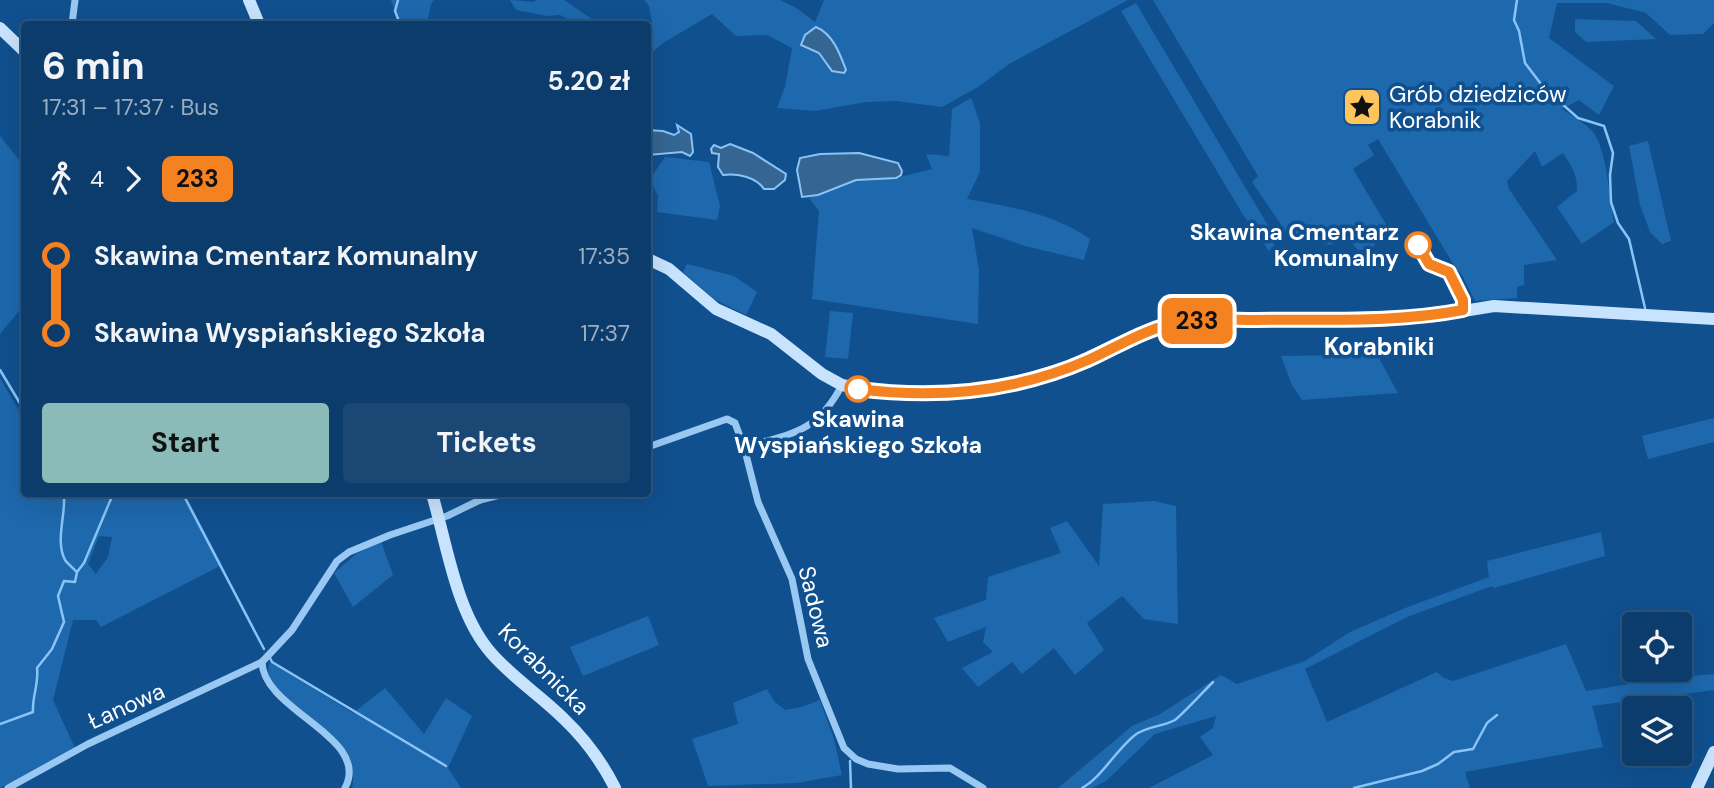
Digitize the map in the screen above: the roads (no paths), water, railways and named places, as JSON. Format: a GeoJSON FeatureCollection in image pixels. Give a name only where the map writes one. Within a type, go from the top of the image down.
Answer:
{"type":"FeatureCollection","features":[{"type":"Feature","properties":{"kind":"street"},"geometry":{"type":"LineString","coordinates":[[72,21],[75,0]]}},
{"type":"Feature","properties":{"kind":"street"},"geometry":{"type":"LineString","coordinates":[[249,0],[257,21]]}},
{"type":"Feature","properties":{"kind":"street"},"geometry":{"type":"LineString","coordinates":[[0,28],[21,48]]}},
{"type":"Feature","properties":{"kind":"street"},"geometry":{"type":"LineString","coordinates":[[651,260],[669,269],[716,309],[771,334],[822,374],[842,385],[872,391],[963,393],[1000,387],[1068,367],[1140,333],[1184,322],[1433,316],[1494,306],[1714,319]]}},
{"type":"Feature","properties":{"kind":"street"},"geometry":{"type":"LineString","coordinates":[[744,447],[810,426],[842,385]]}},
{"type":"Feature","properties":{"kind":"street","name":"Sadowa"},"geometry":{"type":"LineString","coordinates":[[651,446],[727,419],[735,423],[758,502],[792,579],[808,659],[844,748],[856,759],[868,764],[898,769],[950,768],[983,788]]}},
{"type":"Feature","properties":{"kind":"street","name":"Korabnicka"},"geometry":{"type":"LineString","coordinates":[[433,497],[458,585],[483,642],[500,662],[582,738],[615,788]]}},
{"type":"Feature","properties":{"kind":"street","name":"Łanowa"},"geometry":{"type":"LineString","coordinates":[[8,788],[88,744],[262,662],[292,630],[337,561],[349,552],[390,535],[440,519],[480,497]]}},
{"type":"Feature","properties":{"kind":"street"},"geometry":{"type":"LineString","coordinates":[[262,662],[264,678],[275,693],[335,742],[344,755],[349,770],[345,788]]}},
{"type":"Feature","properties":{"kind":"street"},"geometry":{"type":"LineString","coordinates":[[1697,788],[1714,752]]}},
{"type":"Feature","properties":{"kind":"waterway"},"geometry":{"type":"LineString","coordinates":[[398,0],[395,11],[399,21]]}},
{"type":"Feature","properties":{"kind":"waterway"},"geometry":{"type":"LineString","coordinates":[[1517,0],[1514,20],[1519,31],[1525,63],[1544,88],[1578,118],[1604,126],[1613,153],[1610,175],[1611,202],[1618,223],[1629,239],[1645,308]]}},
{"type":"Feature","properties":{"kind":"waterway"},"geometry":{"type":"LineString","coordinates":[[0,370],[21,405]]}},
{"type":"Feature","properties":{"kind":"waterway"},"geometry":{"type":"LineString","coordinates":[[0,724],[33,712],[37,668],[52,649],[64,622],[58,596],[64,581],[75,582],[77,572],[62,553],[64,497]]}},
{"type":"Feature","properties":{"kind":"waterway"},"geometry":{"type":"LineString","coordinates":[[77,572],[84,563],[112,497]]}},
{"type":"Feature","properties":{"kind":"waterway"},"geometry":{"type":"LineString","coordinates":[[185,497],[264,649]]}},
{"type":"Feature","properties":{"kind":"waterway"},"geometry":{"type":"LineString","coordinates":[[270,658],[272,662],[446,766]]}},
{"type":"Feature","properties":{"kind":"waterway"},"geometry":{"type":"LineString","coordinates":[[1082,788],[1096,777],[1135,735],[1175,720],[1213,682]]}},
{"type":"Feature","properties":{"kind":"waterway"},"geometry":{"type":"LineString","coordinates":[[1354,788],[1422,771],[1438,764],[1454,752],[1473,749],[1487,723],[1497,715]]}},
{"type":"Feature","properties":{"kind":"waterway"},"geometry":{"type":"LineString","coordinates":[[850,761],[851,788]]}},
{"type":"Feature","properties":{"kind":"place","name":"Grób dziedziców Korabnik"},"geometry":{"type":"Point","coordinates":[1362,107]}},
{"type":"Feature","properties":{"kind":"place","name":"Skawina Cmentarz Komunalny"},"geometry":{"type":"Point","coordinates":[1418,245]}},
{"type":"Feature","properties":{"kind":"place","name":"Skawina Wyspiańskiego Szkoła"},"geometry":{"type":"Point","coordinates":[858,389]}},
{"type":"Feature","properties":{"kind":"district","name":"Korabniki"},"geometry":{"type":"Point","coordinates":[1379,346]}}]}
